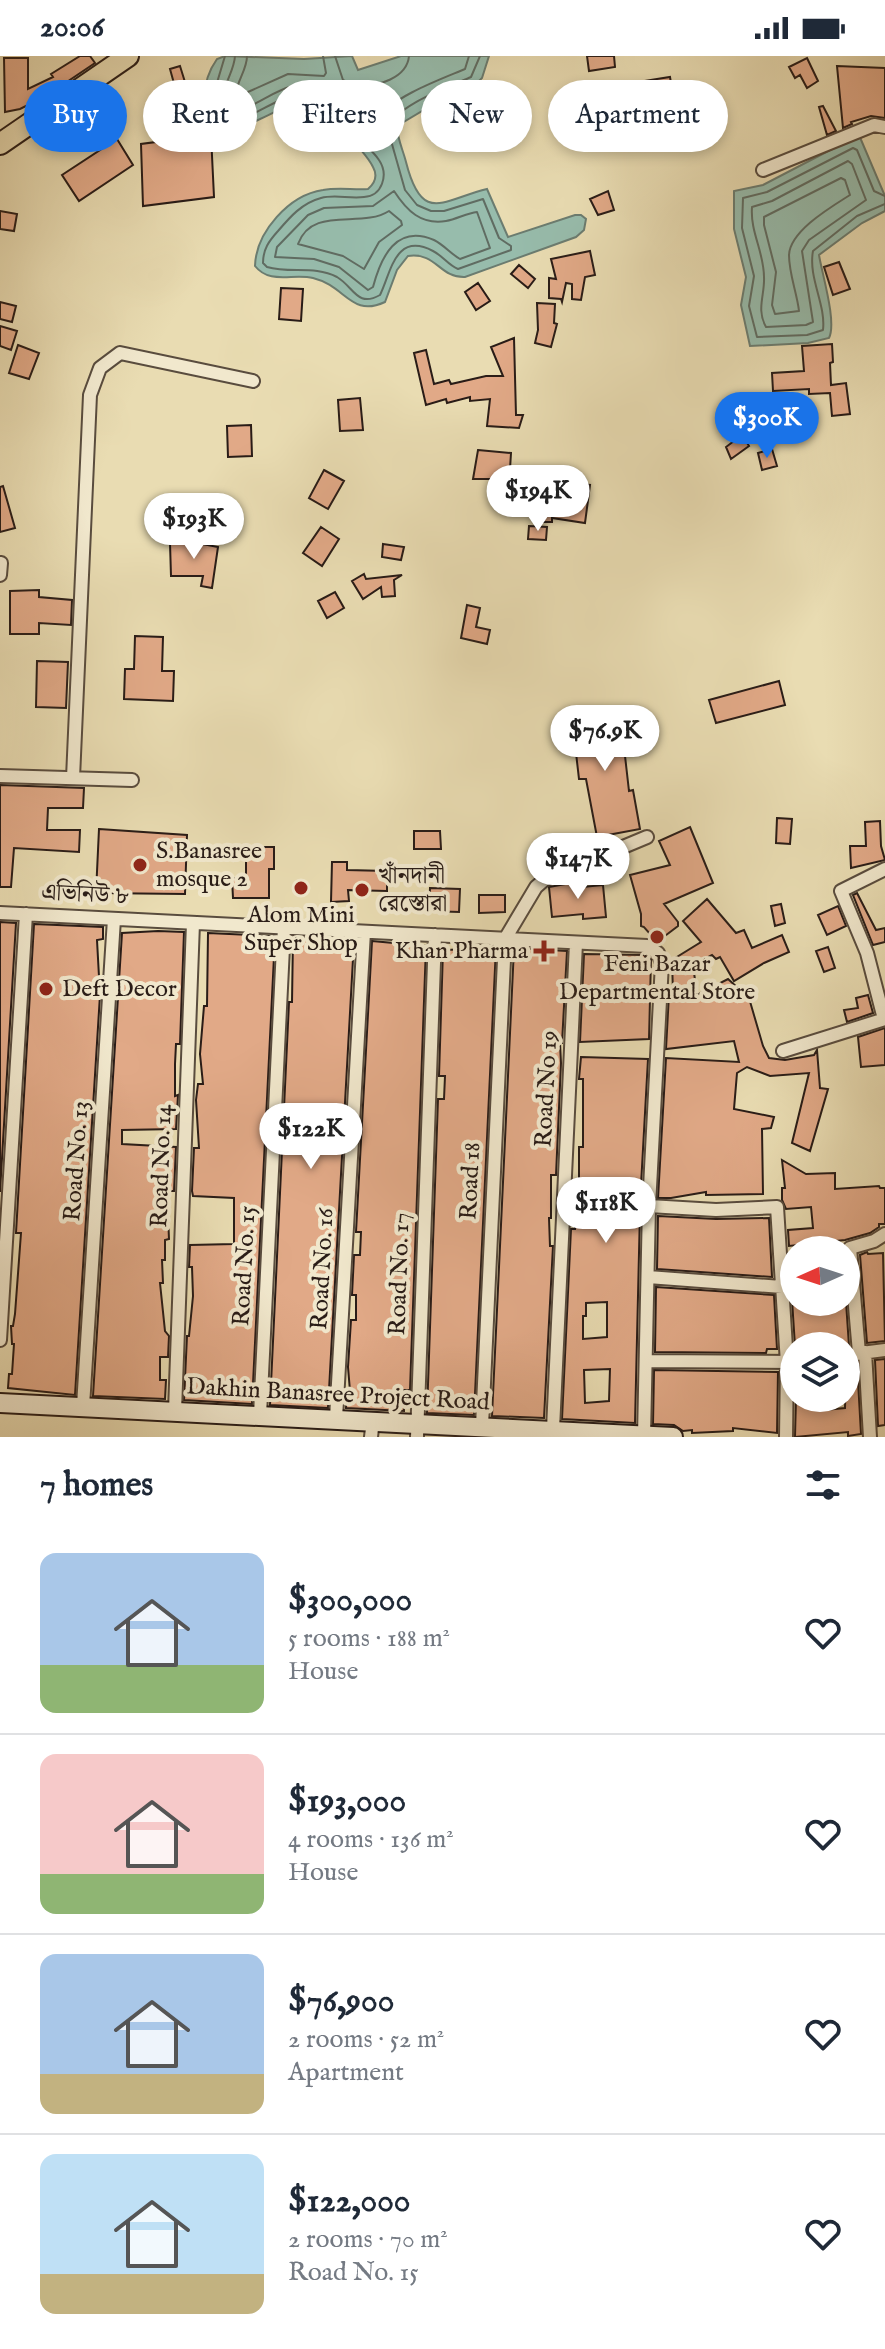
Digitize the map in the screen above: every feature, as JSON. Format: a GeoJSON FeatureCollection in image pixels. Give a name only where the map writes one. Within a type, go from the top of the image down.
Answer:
{"type":"FeatureCollection","features":[{"type":"Feature","properties":{"kind":"main road"},"geometry":{"type":"LineString","coordinates":[[0,144],[128,56]]}},
{"type":"Feature","properties":{"kind":"street"},"geometry":{"type":"LineString","coordinates":[[763,170],[874,125],[885,127]]}},
{"type":"Feature","properties":{"kind":"street"},"geometry":{"type":"LineString","coordinates":[[73,778],[90,395],[100,368],[120,353],[253,381]]}},
{"type":"Feature","properties":{"kind":"street"},"geometry":{"type":"LineString","coordinates":[[0,575],[1,563]]}},
{"type":"Feature","properties":{"kind":"street"},"geometry":{"type":"LineString","coordinates":[[0,776],[132,780]]}},
{"type":"Feature","properties":{"kind":"street"},"geometry":{"type":"LineString","coordinates":[[505,939],[536,887],[544,880],[647,837]]}},
{"type":"Feature","properties":{"kind":"street"},"geometry":{"type":"LineString","coordinates":[[783,1051],[884,1019],[867,953],[841,891],[885,869]]}},
{"type":"Feature","properties":{"kind":"street","name":"এভিনিউ ৮"},"geometry":{"type":"LineString","coordinates":[[0,913],[647,946],[658,953],[662,963],[649,1206]]}},
{"type":"Feature","properties":{"kind":"street"},"geometry":{"type":"LineString","coordinates":[[0,1340],[26,914]]}},
{"type":"Feature","properties":{"kind":"street","name":"Road No. 13"},"geometry":{"type":"LineString","coordinates":[[83,1406],[114,919]]}},
{"type":"Feature","properties":{"kind":"street","name":"Road No. 14"},"geometry":{"type":"LineString","coordinates":[[175,1411],[193,923]]}},
{"type":"Feature","properties":{"kind":"street","name":"Road No. 15"},"geometry":{"type":"LineString","coordinates":[[260,1415],[284,927]]}},
{"type":"Feature","properties":{"kind":"street","name":"Road No. 16"},"geometry":{"type":"LineString","coordinates":[[336,1418],[364,932]]}},
{"type":"Feature","properties":{"kind":"street","name":"Road No. 17"},"geometry":{"type":"LineString","coordinates":[[417,1430],[435,935]]}},
{"type":"Feature","properties":{"kind":"street","name":"Road 18"},"geometry":{"type":"LineString","coordinates":[[482,1426],[505,939]]}},
{"type":"Feature","properties":{"kind":"street","name":"Road No 19"},"geometry":{"type":"LineString","coordinates":[[553,1429],[576,943]]}},
{"type":"Feature","properties":{"kind":"street"},"geometry":{"type":"LineString","coordinates":[[644,1436],[649,1206],[716,1210],[777,1207],[782,1236]]}},
{"type":"Feature","properties":{"kind":"street"},"geometry":{"type":"LineString","coordinates":[[860,1245],[885,1234]]}},
{"type":"Feature","properties":{"kind":"street"},"geometry":{"type":"LineString","coordinates":[[648,1277],[780,1287]]}},
{"type":"Feature","properties":{"kind":"street"},"geometry":{"type":"LineString","coordinates":[[860,1354],[885,1350]]}},
{"type":"Feature","properties":{"kind":"street"},"geometry":{"type":"LineString","coordinates":[[646,1361],[780,1362]]}},
{"type":"Feature","properties":{"kind":"street"},"geometry":{"type":"LineString","coordinates":[[860,1373],[870,1437]]}},
{"type":"Feature","properties":{"kind":"street","name":"Dakhin Banasree Project Road"},"geometry":{"type":"LineString","coordinates":[[0,1403],[336,1418],[372,1429],[482,1426],[673,1437]]}},
{"type":"Feature","properties":{"kind":"street"},"geometry":{"type":"LineString","coordinates":[[786,1437],[787,1412]]}},
{"type":"Feature","properties":{"kind":"water"},"geometry":{"type":"Polygon","coordinates":[[[225,56],[304,59],[352,56],[358,70],[401,56],[489,56],[480,80],[421,80],[421,112],[405,121],[405,80],[273,80],[273,113],[257,120],[257,80],[207,80],[217,59],[225,56]]]}},
{"type":"Feature","properties":{"kind":"water"},"geometry":{"type":"Polygon","coordinates":[[[859,135],[885,196],[885,211],[862,223],[819,255],[830,310],[829,338],[808,343],[750,346],[741,305],[746,277],[734,229],[734,191],[763,185],[859,135]]]}},
{"type":"Feature","properties":{"kind":"water"},"geometry":{"type":"Polygon","coordinates":[[[362,152],[403,152],[412,182],[427,201],[446,202],[487,189],[508,237],[575,215],[586,219],[584,230],[576,237],[465,277],[449,274],[425,258],[408,256],[397,270],[385,302],[373,306],[356,304],[333,287],[313,278],[275,277],[255,266],[261,240],[268,228],[298,199],[323,190],[368,189],[374,182],[375,173],[362,152]]]}},
{"type":"Feature","properties":{"kind":"building"},"geometry":{"type":"Polygon","coordinates":[[[80,56],[90,56],[95,63],[70,80],[47,80],[53,77],[51,74],[80,56]]]}},
{"type":"Feature","properties":{"kind":"building"},"geometry":{"type":"Polygon","coordinates":[[[587,56],[614,56],[615,67],[589,71],[587,56]]]}},
{"type":"Feature","properties":{"kind":"building"},"geometry":{"type":"Polygon","coordinates":[[[4,58],[28,58],[24,107],[5,112],[4,58]]]}},
{"type":"Feature","properties":{"kind":"building"},"geometry":{"type":"Polygon","coordinates":[[[807,58],[818,81],[807,88],[800,75],[795,78],[789,67],[807,58]]]}},
{"type":"Feature","properties":{"kind":"building"},"geometry":{"type":"Polygon","coordinates":[[[180,66],[184,80],[173,80],[170,69],[180,66]]]}},
{"type":"Feature","properties":{"kind":"building"},"geometry":{"type":"Polygon","coordinates":[[[837,66],[885,68],[885,118],[871,116],[843,128],[837,66]]]}},
{"type":"Feature","properties":{"kind":"building"},"geometry":{"type":"Polygon","coordinates":[[[823,106],[836,131],[827,135],[819,107],[823,106]]]}},
{"type":"Feature","properties":{"kind":"building"},"geometry":{"type":"Polygon","coordinates":[[[141,144],[143,152],[212,152],[214,197],[143,206],[141,144]]]}},
{"type":"Feature","properties":{"kind":"building"},"geometry":{"type":"Polygon","coordinates":[[[97,152],[125,152],[133,165],[79,201],[62,175],[97,152]]]}},
{"type":"Feature","properties":{"kind":"building"},"geometry":{"type":"Polygon","coordinates":[[[608,191],[614,210],[598,215],[590,199],[608,191]]]}},
{"type":"Feature","properties":{"kind":"building"},"geometry":{"type":"Polygon","coordinates":[[[0,211],[17,214],[14,231],[0,229],[0,211]]]}},
{"type":"Feature","properties":{"kind":"building"},"geometry":{"type":"Polygon","coordinates":[[[590,251],[595,275],[585,277],[581,300],[572,299],[572,284],[566,283],[562,302],[561,299],[549,298],[549,278],[556,279],[551,259],[590,251]]]}},
{"type":"Feature","properties":{"kind":"building"},"geometry":{"type":"Polygon","coordinates":[[[839,262],[850,289],[833,295],[824,267],[839,262]]]}},
{"type":"Feature","properties":{"kind":"building"},"geometry":{"type":"Polygon","coordinates":[[[519,265],[535,279],[528,288],[511,274],[519,265]]]}},
{"type":"Feature","properties":{"kind":"building"},"geometry":{"type":"Polygon","coordinates":[[[478,283],[490,301],[476,310],[465,292],[478,283]]]}},
{"type":"Feature","properties":{"kind":"building"},"geometry":{"type":"Polygon","coordinates":[[[281,288],[303,289],[301,321],[279,319],[281,288]]]}},
{"type":"Feature","properties":{"kind":"building"},"geometry":{"type":"Polygon","coordinates":[[[0,302],[16,306],[12,322],[0,319],[0,302]]]}},
{"type":"Feature","properties":{"kind":"building"},"geometry":{"type":"Polygon","coordinates":[[[537,303],[555,304],[554,323],[557,324],[551,347],[535,343],[537,303]]]}},
{"type":"Feature","properties":{"kind":"building"},"geometry":{"type":"Polygon","coordinates":[[[0,326],[17,331],[11,350],[0,346],[0,326]]]}},
{"type":"Feature","properties":{"kind":"building"},"geometry":{"type":"Polygon","coordinates":[[[514,338],[516,415],[523,415],[519,428],[487,426],[490,399],[470,401],[470,397],[447,403],[446,399],[426,405],[414,353],[426,350],[434,384],[449,380],[451,384],[486,376],[503,376],[491,347],[514,338]]]}},
{"type":"Feature","properties":{"kind":"building"},"geometry":{"type":"Polygon","coordinates":[[[832,344],[831,385],[846,383],[850,414],[832,416],[830,393],[809,394],[809,389],[773,391],[772,373],[804,371],[802,346],[832,344]]]}},
{"type":"Feature","properties":{"kind":"building"},"geometry":{"type":"Polygon","coordinates":[[[18,345],[39,353],[29,379],[9,373],[18,345]]]}},
{"type":"Feature","properties":{"kind":"building"},"geometry":{"type":"Polygon","coordinates":[[[360,398],[363,430],[340,431],[338,400],[360,398]]]}},
{"type":"Feature","properties":{"kind":"building"},"geometry":{"type":"Polygon","coordinates":[[[251,425],[252,456],[228,457],[227,426],[251,425]]]}},
{"type":"Feature","properties":{"kind":"building"},"geometry":{"type":"Polygon","coordinates":[[[742,435],[749,446],[731,459],[726,447],[742,435]]]}},
{"type":"Feature","properties":{"kind":"building"},"geometry":{"type":"Polygon","coordinates":[[[772,449],[777,466],[762,470],[758,453],[772,449]]]}},
{"type":"Feature","properties":{"kind":"building"},"geometry":{"type":"Polygon","coordinates":[[[478,450],[511,453],[510,469],[542,472],[541,480],[590,485],[585,523],[552,518],[552,522],[538,522],[539,510],[546,510],[547,490],[515,488],[515,482],[497,482],[497,479],[473,479],[478,450]]]}},
{"type":"Feature","properties":{"kind":"building"},"geometry":{"type":"Polygon","coordinates":[[[324,470],[344,481],[328,509],[309,498],[324,470]]]}},
{"type":"Feature","properties":{"kind":"building"},"geometry":{"type":"Polygon","coordinates":[[[3,486],[15,528],[0,532],[0,487],[3,486]]]}},
{"type":"Feature","properties":{"kind":"building"},"geometry":{"type":"Polygon","coordinates":[[[529,526],[547,527],[546,540],[528,539],[529,526]]]}},
{"type":"Feature","properties":{"kind":"building"},"geometry":{"type":"Polygon","coordinates":[[[321,527],[339,539],[322,566],[303,553],[321,527]]]}},
{"type":"Feature","properties":{"kind":"building"},"geometry":{"type":"Polygon","coordinates":[[[192,542],[218,547],[212,588],[201,586],[203,576],[171,576],[170,543],[192,542]]]}},
{"type":"Feature","properties":{"kind":"building"},"geometry":{"type":"Polygon","coordinates":[[[383,544],[404,547],[401,560],[382,557],[383,544]]]}},
{"type":"Feature","properties":{"kind":"building"},"geometry":{"type":"Polygon","coordinates":[[[364,574],[366,579],[402,575],[394,580],[395,596],[382,597],[381,587],[363,599],[352,581],[364,574]]]}},
{"type":"Feature","properties":{"kind":"building"},"geometry":{"type":"Polygon","coordinates":[[[39,590],[39,597],[72,600],[71,625],[39,623],[39,634],[10,634],[10,591],[39,590]]]}},
{"type":"Feature","properties":{"kind":"building"},"geometry":{"type":"Polygon","coordinates":[[[335,592],[344,608],[327,618],[318,601],[335,592]]]}},
{"type":"Feature","properties":{"kind":"building"},"geometry":{"type":"Polygon","coordinates":[[[467,605],[480,608],[476,627],[490,630],[487,644],[461,638],[467,605]]]}},
{"type":"Feature","properties":{"kind":"building"},"geometry":{"type":"Polygon","coordinates":[[[135,636],[163,637],[162,671],[174,671],[173,701],[124,699],[125,669],[134,669],[135,636]]]}},
{"type":"Feature","properties":{"kind":"building"},"geometry":{"type":"Polygon","coordinates":[[[37,661],[68,662],[66,708],[36,707],[37,661]]]}},
{"type":"Feature","properties":{"kind":"building"},"geometry":{"type":"Polygon","coordinates":[[[779,681],[785,705],[716,723],[709,700],[779,681]]]}},
{"type":"Feature","properties":{"kind":"building"},"geometry":{"type":"Polygon","coordinates":[[[620,712],[629,791],[633,790],[640,829],[597,837],[586,779],[579,779],[572,718],[620,712]]]}},
{"type":"Feature","properties":{"kind":"building"},"geometry":{"type":"Polygon","coordinates":[[[0,785],[84,788],[83,808],[48,808],[47,830],[80,830],[79,852],[14,848],[11,887],[0,887],[0,785]]]}},
{"type":"Feature","properties":{"kind":"building"},"geometry":{"type":"Polygon","coordinates":[[[777,818],[792,819],[790,844],[776,843],[777,818]]]}},
{"type":"Feature","properties":{"kind":"building"},"geometry":{"type":"Polygon","coordinates":[[[880,821],[885,860],[851,868],[850,846],[866,846],[865,822],[880,821]]]}},
{"type":"Feature","properties":{"kind":"building"},"geometry":{"type":"Polygon","coordinates":[[[690,827],[713,883],[664,904],[678,926],[657,942],[641,926],[641,914],[630,875],[670,865],[659,841],[690,827]]]}},
{"type":"Feature","properties":{"kind":"building"},"geometry":{"type":"Polygon","coordinates":[[[99,829],[187,835],[185,894],[96,893],[99,829]]]}},
{"type":"Feature","properties":{"kind":"building"},"geometry":{"type":"Polygon","coordinates":[[[414,831],[440,831],[441,849],[414,849],[414,831]]]}},
{"type":"Feature","properties":{"kind":"building"},"geometry":{"type":"Polygon","coordinates":[[[246,847],[274,847],[274,869],[269,869],[269,898],[233,898],[232,878],[246,878],[246,847]]]}},
{"type":"Feature","properties":{"kind":"building"},"geometry":{"type":"Polygon","coordinates":[[[332,862],[347,862],[347,870],[387,871],[387,891],[348,890],[349,901],[331,902],[332,862]]]}},
{"type":"Feature","properties":{"kind":"building"},"geometry":{"type":"Polygon","coordinates":[[[571,883],[572,888],[603,885],[606,917],[583,919],[583,914],[552,917],[549,887],[571,883]]]}},
{"type":"Feature","properties":{"kind":"building"},"geometry":{"type":"Polygon","coordinates":[[[430,888],[460,889],[459,912],[429,911],[430,888]]]}},
{"type":"Feature","properties":{"kind":"building"},"geometry":{"type":"Polygon","coordinates":[[[857,893],[876,930],[885,928],[885,942],[873,945],[853,895],[857,893]]]}},
{"type":"Feature","properties":{"kind":"building"},"geometry":{"type":"Polygon","coordinates":[[[479,895],[505,895],[505,912],[479,913],[479,895]]]}},
{"type":"Feature","properties":{"kind":"building"},"geometry":{"type":"Polygon","coordinates":[[[707,899],[736,933],[744,930],[752,948],[782,935],[789,952],[734,981],[720,957],[716,959],[712,955],[693,965],[697,995],[728,979],[749,998],[769,1058],[785,1060],[814,1055],[817,1050],[820,1088],[828,1089],[810,1151],[792,1143],[809,1073],[770,1076],[747,1067],[737,1073],[734,1109],[774,1117],[771,1128],[762,1129],[763,1194],[706,1195],[706,1192],[658,1198],[666,1058],[739,1062],[734,1041],[666,1049],[669,994],[673,993],[672,960],[701,942],[683,921],[707,899]]]}},
{"type":"Feature","properties":{"kind":"building"},"geometry":{"type":"Polygon","coordinates":[[[781,904],[785,923],[775,926],[771,906],[781,904]]]}},
{"type":"Feature","properties":{"kind":"building"},"geometry":{"type":"Polygon","coordinates":[[[838,906],[846,926],[827,935],[818,915],[838,906]]]}},
{"type":"Feature","properties":{"kind":"building"},"geometry":{"type":"Polygon","coordinates":[[[0,922],[16,923],[0,1192],[0,922]]]}},
{"type":"Feature","properties":{"kind":"building"},"geometry":{"type":"Polygon","coordinates":[[[34,924],[103,927],[103,939],[97,940],[100,995],[75,1395],[8,1388],[9,1374],[12,1374],[14,1344],[11,1326],[15,1314],[21,1233],[16,1233],[34,924]]]}},
{"type":"Feature","properties":{"kind":"building"},"geometry":{"type":"Polygon","coordinates":[[[184,932],[180,1044],[176,1044],[175,1064],[175,1096],[178,1095],[176,1129],[122,1130],[122,1144],[176,1147],[174,1191],[167,1191],[169,1239],[165,1240],[163,1283],[160,1283],[165,1331],[169,1336],[168,1357],[160,1357],[160,1380],[166,1380],[165,1399],[93,1396],[122,933],[184,932]]]}},
{"type":"Feature","properties":{"kind":"building"},"geometry":{"type":"Polygon","coordinates":[[[208,933],[275,936],[252,1404],[184,1400],[187,1336],[193,1296],[190,1245],[234,1244],[234,1198],[193,1196],[192,1191],[194,1148],[199,1148],[196,1100],[198,1084],[203,1084],[200,1054],[204,1006],[207,1006],[208,933]]]}},
{"type":"Feature","properties":{"kind":"building"},"geometry":{"type":"Polygon","coordinates":[[[293,937],[320,938],[320,942],[354,941],[328,1408],[270,1405],[293,937]]]}},
{"type":"Feature","properties":{"kind":"building"},"geometry":{"type":"Polygon","coordinates":[[[372,941],[426,946],[410,1390],[403,1390],[404,1411],[346,1408],[347,1391],[350,1391],[351,1320],[356,1320],[356,1295],[352,1295],[354,1255],[360,1255],[361,1232],[356,1232],[372,941]]]}},
{"type":"Feature","properties":{"kind":"building"},"geometry":{"type":"Polygon","coordinates":[[[477,946],[496,947],[474,1415],[427,1413],[438,1099],[444,1099],[445,1076],[439,1076],[443,950],[477,949],[477,946]]]}},
{"type":"Feature","properties":{"kind":"building"},"geometry":{"type":"Polygon","coordinates":[[[828,947],[835,968],[824,972],[816,951],[828,947]]]}},
{"type":"Feature","properties":{"kind":"building"},"geometry":{"type":"Polygon","coordinates":[[[514,948],[567,951],[560,1043],[556,1175],[551,1175],[549,1218],[550,1246],[553,1246],[544,1418],[492,1416],[514,948]]]}},
{"type":"Feature","properties":{"kind":"building"},"geometry":{"type":"Polygon","coordinates":[[[584,954],[645,955],[651,959],[649,1039],[580,1042],[584,954]]]}},
{"type":"Feature","properties":{"kind":"building"},"geometry":{"type":"Polygon","coordinates":[[[868,995],[873,1013],[847,1022],[844,1010],[858,1008],[856,998],[868,995]]]}},
{"type":"Feature","properties":{"kind":"building"},"geometry":{"type":"Polygon","coordinates":[[[885,1028],[885,1065],[861,1067],[858,1037],[885,1028]]]}},
{"type":"Feature","properties":{"kind":"building"},"geometry":{"type":"Polygon","coordinates":[[[581,1057],[648,1059],[640,1203],[624,1206],[624,1210],[640,1211],[635,1423],[562,1419],[571,1229],[575,1229],[579,1147],[583,1147],[583,1079],[579,1079],[581,1057]],[[607,1302],[586,1303],[583,1339],[607,1337],[607,1302]],[[610,1369],[584,1370],[585,1403],[609,1401],[610,1369]]]}},
{"type":"Feature","properties":{"kind":"building"},"geometry":{"type":"Polygon","coordinates":[[[782,1160],[806,1174],[835,1173],[835,1189],[885,1188],[885,1224],[879,1224],[870,1233],[859,1236],[788,1236],[788,1230],[813,1228],[811,1207],[786,1209],[782,1200],[782,1188],[785,1188],[782,1160]]]}},
{"type":"Feature","properties":{"kind":"building"},"geometry":{"type":"Polygon","coordinates":[[[658,1216],[769,1218],[772,1277],[657,1269],[658,1216]]]}},
{"type":"Feature","properties":{"kind":"building"},"geometry":{"type":"Polygon","coordinates":[[[883,1253],[885,1341],[867,1343],[860,1255],[883,1253]]]}},
{"type":"Feature","properties":{"kind":"building"},"geometry":{"type":"Polygon","coordinates":[[[656,1287],[774,1295],[777,1349],[767,1349],[766,1353],[655,1352],[656,1287]]]}},
{"type":"Feature","properties":{"kind":"building"},"geometry":{"type":"Polygon","coordinates":[[[793,1316],[847,1316],[848,1332],[794,1332],[793,1316]]]}},
{"type":"Feature","properties":{"kind":"building"},"geometry":{"type":"Polygon","coordinates":[[[885,1359],[885,1425],[878,1426],[875,1360],[885,1359]]]}},
{"type":"Feature","properties":{"kind":"building"},"geometry":{"type":"Polygon","coordinates":[[[654,1370],[778,1372],[777,1433],[733,1428],[733,1431],[692,1433],[692,1430],[683,1431],[674,1425],[653,1424],[654,1370]]]}},
{"type":"Feature","properties":{"kind":"building"},"geometry":{"type":"Polygon","coordinates":[[[796,1412],[860,1412],[861,1434],[848,1436],[848,1432],[795,1437],[796,1412]]]}},
{"type":"Feature","properties":{"kind":"place","name":"S.Banasree mosque 2"},"geometry":{"type":"Point","coordinates":[140,865]}},
{"type":"Feature","properties":{"kind":"place","name":"Alom Mini Super Shop"},"geometry":{"type":"Point","coordinates":[301,888]}},
{"type":"Feature","properties":{"kind":"place","name":"খাঁনদানী রেস্তোরা"},"geometry":{"type":"Point","coordinates":[362,890]}},
{"type":"Feature","properties":{"kind":"place","name":"Feni Bazar Departmental Store"},"geometry":{"type":"Point","coordinates":[657,937]}},
{"type":"Feature","properties":{"kind":"place","name":"Khan Pharma"},"geometry":{"type":"Point","coordinates":[544,951]}},
{"type":"Feature","properties":{"kind":"place","name":"Deft Decor"},"geometry":{"type":"Point","coordinates":[46,989]}}]}
